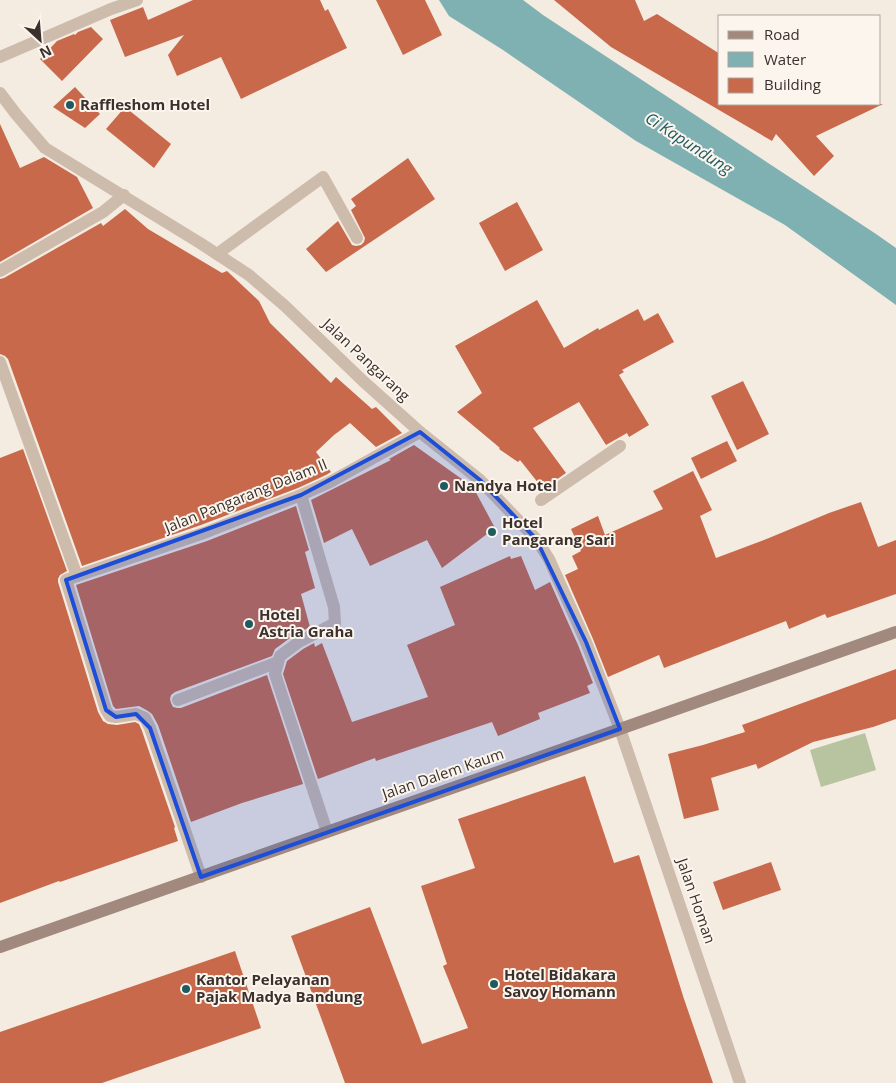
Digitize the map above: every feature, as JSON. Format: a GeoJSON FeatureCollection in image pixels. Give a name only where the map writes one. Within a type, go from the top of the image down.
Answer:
{"type":"FeatureCollection","features":[{"type":"Feature","properties":{"kind":"main road","name":"Jalan Dalem Kaum"},"geometry":{"type":"LineString","coordinates":[[0,947],[896,632]]}},
{"type":"Feature","properties":{"kind":"street"},"geometry":{"type":"LineString","coordinates":[[0,57],[111,9],[137,0]]}},
{"type":"Feature","properties":{"kind":"street","name":"Jalan Pangarang"},"geometry":{"type":"LineString","coordinates":[[0,94],[46,148],[124,195],[249,275],[285,306],[363,381],[420,432],[480,480],[536,539],[549,559],[582,634],[620,729]]}},
{"type":"Feature","properties":{"kind":"street"},"geometry":{"type":"LineString","coordinates":[[217,254],[323,177],[357,238]]}},
{"type":"Feature","properties":{"kind":"street"},"geometry":{"type":"LineString","coordinates":[[0,271],[104,212],[124,195]]}},
{"type":"Feature","properties":{"kind":"street"},"geometry":{"type":"LineString","coordinates":[[0,362],[77,576],[66,580],[106,710],[110,716],[116,718],[136,714],[145,718],[201,877]]}},
{"type":"Feature","properties":{"kind":"street","name":"Jalan Pangarang Dalam II"},"geometry":{"type":"LineString","coordinates":[[77,576],[204,533],[301,495],[330,482],[420,432]]}},
{"type":"Feature","properties":{"kind":"street"},"geometry":{"type":"LineString","coordinates":[[541,500],[620,446]]}},
{"type":"Feature","properties":{"kind":"street"},"geometry":{"type":"LineString","coordinates":[[301,495],[334,606],[335,623],[299,642],[280,656],[275,674],[327,832]]}},
{"type":"Feature","properties":{"kind":"street"},"geometry":{"type":"LineString","coordinates":[[178,700],[278,662]]}},
{"type":"Feature","properties":{"kind":"street","name":"Jalan Homan"},"geometry":{"type":"LineString","coordinates":[[620,729],[740,1083]]}},
{"type":"Feature","properties":{"kind":"highlighted area"},"geometry":{"type":"Polygon","coordinates":[[[420,432],[480,480],[536,539],[586,642],[620,729],[201,877],[150,728],[136,714],[116,717],[106,710],[66,580],[301,495],[420,432]]]}},
{"type":"Feature","properties":{"kind":"green space"},"geometry":{"type":"Polygon","coordinates":[[[865,733],[876,770],[821,787],[810,750],[865,733]]]}},
{"type":"Feature","properties":{"kind":"water","name":"Ci Kapundung"},"geometry":{"type":"Polygon","coordinates":[[[439,0],[523,0],[876,234],[896,248],[896,305],[785,225],[636,141],[503,50],[449,16],[439,0]]]}},
{"type":"Feature","properties":{"kind":"building"},"geometry":{"type":"Polygon","coordinates":[[[193,0],[320,0],[325,11],[328,9],[347,48],[241,99],[221,57],[177,76],[168,55],[184,35],[125,57],[110,20],[143,7],[148,20],[193,0]]]}},
{"type":"Feature","properties":{"kind":"building"},"geometry":{"type":"Polygon","coordinates":[[[376,0],[425,0],[442,35],[403,55],[376,0]]]}},
{"type":"Feature","properties":{"kind":"building"},"geometry":{"type":"Polygon","coordinates":[[[554,0],[635,0],[644,21],[657,14],[718,53],[718,105],[881,105],[816,136],[834,156],[814,176],[776,134],[772,141],[611,47],[554,0]]]}},
{"type":"Feature","properties":{"kind":"building"},"geometry":{"type":"Polygon","coordinates":[[[91,27],[103,39],[62,81],[40,59],[57,41],[91,27]]]}},
{"type":"Feature","properties":{"kind":"building"},"geometry":{"type":"Polygon","coordinates":[[[75,87],[100,114],[85,128],[53,107],[75,87]]]}},
{"type":"Feature","properties":{"kind":"building"},"geometry":{"type":"Polygon","coordinates":[[[125,107],[171,144],[154,168],[106,129],[125,107]]]}},
{"type":"Feature","properties":{"kind":"building"},"geometry":{"type":"Polygon","coordinates":[[[0,124],[20,168],[44,157],[77,177],[93,208],[0,262],[0,124]]]}},
{"type":"Feature","properties":{"kind":"building"},"geometry":{"type":"Polygon","coordinates":[[[408,158],[435,199],[326,272],[306,249],[338,221],[352,245],[361,245],[365,238],[351,210],[356,206],[351,199],[408,158]]]}},
{"type":"Feature","properties":{"kind":"building"},"geometry":{"type":"Polygon","coordinates":[[[517,202],[543,250],[505,271],[479,223],[517,202]]]}},
{"type":"Feature","properties":{"kind":"building"},"geometry":{"type":"Polygon","coordinates":[[[125,209],[148,229],[222,273],[227,271],[259,301],[270,323],[331,383],[336,377],[372,409],[376,407],[402,433],[376,447],[350,423],[316,452],[331,472],[326,475],[298,488],[201,525],[82,566],[8,359],[0,354],[0,279],[101,223],[103,226],[125,209]]]}},
{"type":"Feature","properties":{"kind":"building"},"geometry":{"type":"Polygon","coordinates":[[[537,300],[564,348],[598,328],[599,330],[638,309],[644,321],[658,313],[674,342],[622,370],[624,372],[619,375],[649,425],[629,437],[627,433],[606,445],[579,402],[533,428],[566,473],[543,489],[520,460],[518,462],[499,449],[457,412],[482,393],[455,346],[537,300]]]}},
{"type":"Feature","properties":{"kind":"building"},"geometry":{"type":"Polygon","coordinates":[[[743,381],[769,434],[737,450],[711,396],[743,381]]]}},
{"type":"Feature","properties":{"kind":"building"},"geometry":{"type":"Polygon","coordinates":[[[727,441],[737,461],[701,479],[691,458],[727,441]]]}},
{"type":"Feature","properties":{"kind":"building"},"geometry":{"type":"Polygon","coordinates":[[[414,445],[473,487],[495,528],[442,568],[427,540],[370,566],[352,529],[324,543],[311,500],[391,460],[389,459],[414,445]]]}},
{"type":"Feature","properties":{"kind":"building"},"geometry":{"type":"Polygon","coordinates":[[[23,449],[67,571],[60,575],[58,582],[98,712],[103,721],[108,724],[117,725],[135,722],[139,724],[175,827],[178,841],[0,903],[0,458],[23,449]]]}},
{"type":"Feature","properties":{"kind":"building"},"geometry":{"type":"Polygon","coordinates":[[[693,471],[712,510],[700,516],[716,558],[861,502],[878,547],[896,540],[896,594],[827,618],[825,614],[789,629],[786,621],[664,668],[659,655],[608,677],[565,575],[578,569],[572,556],[581,551],[571,529],[598,516],[605,535],[663,509],[653,491],[693,471]]]}},
{"type":"Feature","properties":{"kind":"building"},"geometry":{"type":"Polygon","coordinates":[[[296,506],[309,550],[305,552],[315,588],[301,594],[310,627],[294,635],[275,649],[272,656],[175,692],[171,695],[170,699],[173,707],[181,708],[267,675],[303,784],[242,803],[191,822],[158,725],[152,714],[139,706],[116,709],[113,706],[76,585],[207,541],[296,506]]]}},
{"type":"Feature","properties":{"kind":"building"},"geometry":{"type":"Polygon","coordinates":[[[510,556],[511,559],[521,556],[535,590],[550,582],[593,683],[587,686],[590,693],[538,713],[540,719],[498,736],[492,722],[376,761],[375,758],[318,779],[283,674],[287,661],[314,643],[315,647],[322,643],[352,722],[428,697],[407,645],[455,625],[440,587],[510,556]]]}},
{"type":"Feature","properties":{"kind":"building"},"geometry":{"type":"Polygon","coordinates":[[[896,669],[896,719],[873,727],[813,742],[758,769],[756,764],[711,778],[719,810],[684,819],[668,754],[745,732],[742,725],[896,669]]]}},
{"type":"Feature","properties":{"kind":"building","name":"Hotel Bidakara Savoy Homann"},"geometry":{"type":"Polygon","coordinates":[[[585,776],[614,863],[639,855],[684,999],[713,1083],[345,1083],[291,936],[370,907],[422,1044],[468,1028],[443,966],[447,964],[421,886],[475,868],[458,819],[585,776]]]}},
{"type":"Feature","properties":{"kind":"building"},"geometry":{"type":"Polygon","coordinates":[[[771,862],[781,890],[723,910],[713,882],[771,862]]]}},
{"type":"Feature","properties":{"kind":"building","name":"Kantor Pelayanan Pajak Madya Bandung"},"geometry":{"type":"Polygon","coordinates":[[[235,951],[261,1028],[102,1083],[0,1083],[0,1032],[235,951]]]}},
{"type":"Feature","properties":{"kind":"place","name":"Raffleshom Hotel"},"geometry":{"type":"Point","coordinates":[70,105]}},
{"type":"Feature","properties":{"kind":"place","name":"Nandya Hotel"},"geometry":{"type":"Point","coordinates":[444,486]}},
{"type":"Feature","properties":{"kind":"place","name":"Hotel Pangarang Sari"},"geometry":{"type":"Point","coordinates":[492,532]}},
{"type":"Feature","properties":{"kind":"place","name":"Hotel Astria Graha"},"geometry":{"type":"Point","coordinates":[249,624]}},
{"type":"Feature","properties":{"kind":"place","name":"Hotel Bidakara Savoy Homann"},"geometry":{"type":"Point","coordinates":[494,984]}},
{"type":"Feature","properties":{"kind":"place","name":"Kantor Pelayanan Pajak Madya Bandung"},"geometry":{"type":"Point","coordinates":[186,989]}}]}
